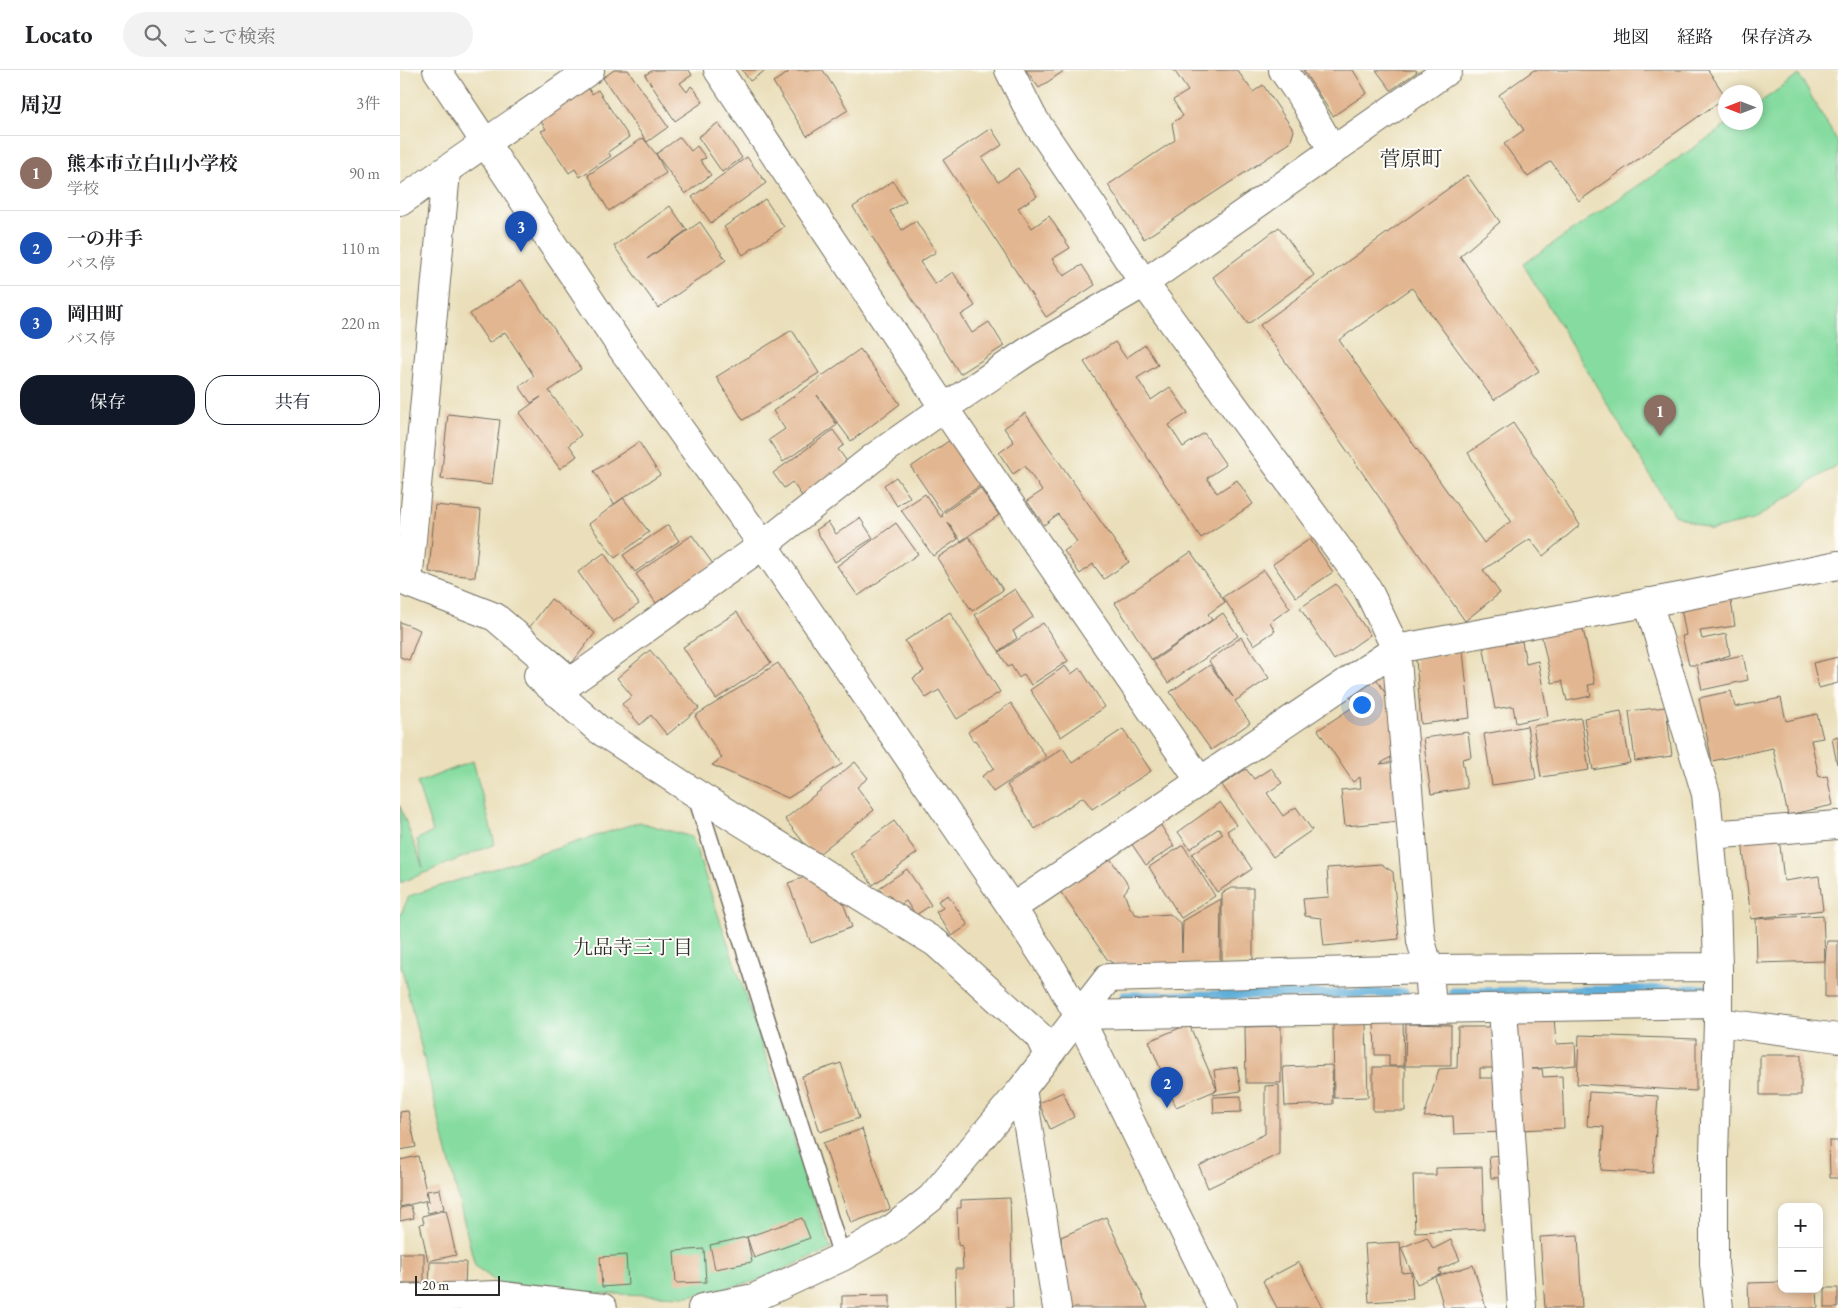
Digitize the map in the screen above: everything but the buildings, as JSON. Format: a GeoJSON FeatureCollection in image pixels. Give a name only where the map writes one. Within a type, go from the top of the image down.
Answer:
{"type":"FeatureCollection","features":[{"type":"Feature","properties":{"kind":"street"},"geometry":{"type":"LineString","coordinates":[[437,70],[621,347],[762,544],[1054,972],[1078,1014],[1222,1308]]}},
{"type":"Feature","properties":{"kind":"street"},"geometry":{"type":"LineString","coordinates":[[400,202],[446,172],[590,70]]}},
{"type":"Feature","properties":{"kind":"street"},"geometry":{"type":"LineString","coordinates":[[718,70],[944,408],[1200,781]]}},
{"type":"Feature","properties":{"kind":"street"},"geometry":{"type":"LineString","coordinates":[[1009,70],[1032,116],[1144,283],[1367,588],[1396,649],[1420,941],[1430,969],[1432,1009]]}},
{"type":"Feature","properties":{"kind":"street"},"geometry":{"type":"LineString","coordinates":[[1283,70],[1305,102],[1333,151]]}},
{"type":"Feature","properties":{"kind":"street"},"geometry":{"type":"LineString","coordinates":[[446,172],[408,584],[495,617],[571,682],[762,544],[873,458],[944,408],[1027,352],[1144,283],[1448,70]]}},
{"type":"Feature","properties":{"kind":"street"},"geometry":{"type":"LineString","coordinates":[[1012,908],[1396,649],[1838,565]]}},
{"type":"Feature","properties":{"kind":"street"},"geometry":{"type":"LineString","coordinates":[[400,596],[483,629],[598,729],[695,793],[936,943],[1039,1036],[1048,1055]]}},
{"type":"Feature","properties":{"kind":"street"},"geometry":{"type":"LineString","coordinates":[[1648,602],[1706,794],[1716,900],[1718,967],[1714,1264],[1719,1308]]}},
{"type":"Feature","properties":{"kind":"street"},"geometry":{"type":"LineString","coordinates":[[1710,835],[1838,825]]}},
{"type":"Feature","properties":{"kind":"street"},"geometry":{"type":"LineString","coordinates":[[702,1308],[754,1298],[842,1257],[893,1228],[931,1198],[1022,1089],[1078,1014],[1108,978],[1430,969],[1718,967]]}},
{"type":"Feature","properties":{"kind":"street"},"geometry":{"type":"LineString","coordinates":[[1078,1014],[1503,1008],[1718,1013],[1838,1038]]}},
{"type":"Feature","properties":{"kind":"street"},"geometry":{"type":"LineString","coordinates":[[1503,1008],[1522,1308]]}},
{"type":"Feature","properties":{"kind":"street"},"geometry":{"type":"LineString","coordinates":[[1022,1089],[1056,1308]]}},
{"type":"Feature","properties":{"kind":"street"},"geometry":{"type":"LineString","coordinates":[[400,1299],[496,1295],[603,1308]]}},
{"type":"Feature","properties":{"kind":"lane"},"geometry":{"type":"LineString","coordinates":[[695,793],[842,1257]]}},
{"type":"Feature","properties":{"kind":"green space"},"geometry":{"type":"Polygon","coordinates":[[[1799,75],[1838,143],[1838,464],[1753,520],[1711,530],[1674,515],[1523,264],[1720,130],[1763,130],[1763,100],[1799,75]]]}},
{"type":"Feature","properties":{"kind":"green space"},"geometry":{"type":"Polygon","coordinates":[[[473,761],[495,844],[400,883],[400,806],[423,868],[417,839],[433,832],[417,783],[473,761]]]}},
{"type":"Feature","properties":{"kind":"green space"},"geometry":{"type":"Polygon","coordinates":[[[639,822],[692,837],[831,1249],[753,1282],[689,1296],[509,1291],[475,1266],[400,961],[400,916],[409,896],[639,822]]]}},
{"type":"Feature","properties":{"kind":"waterway"},"geometry":{"type":"LineString","coordinates":[[1453,992],[1707,989]]}},
{"type":"Feature","properties":{"kind":"waterway"},"geometry":{"type":"LineString","coordinates":[[1124,996],[1405,993]]}},
{"type":"Feature","properties":{"kind":"place","name":"岡田町"},"geometry":{"type":"Point","coordinates":[521,252]}},
{"type":"Feature","properties":{"kind":"place","name":"熊本市立白山小学校"},"geometry":{"type":"Point","coordinates":[1660,436]}},
{"type":"Feature","properties":{"kind":"place","name":"一の井手"},"geometry":{"type":"Point","coordinates":[1167,1108]}},
{"type":"Feature","properties":{"kind":"district","name":"菅原町"},"geometry":{"type":"Point","coordinates":[1411,158]}},
{"type":"Feature","properties":{"kind":"district","name":"九品寺三丁目"},"geometry":{"type":"Point","coordinates":[633,947]}}]}
